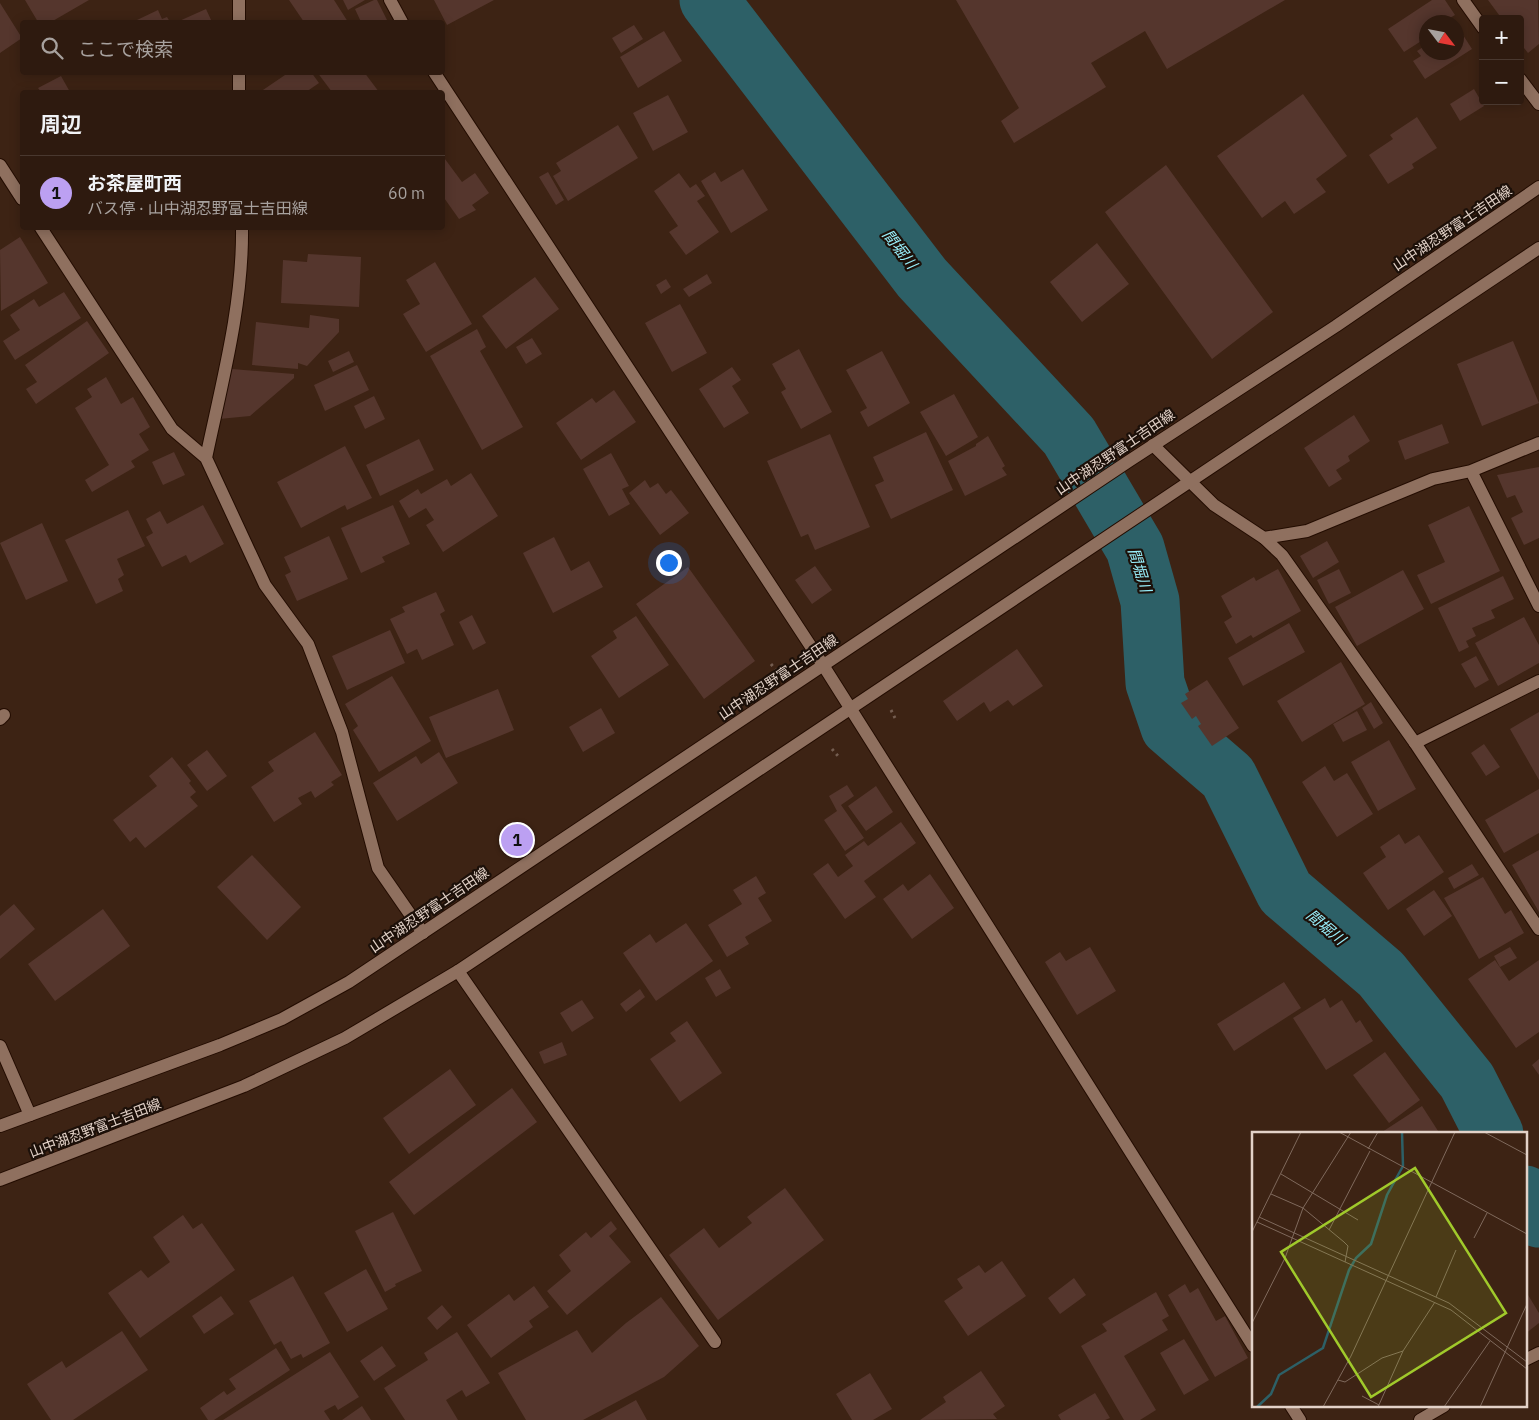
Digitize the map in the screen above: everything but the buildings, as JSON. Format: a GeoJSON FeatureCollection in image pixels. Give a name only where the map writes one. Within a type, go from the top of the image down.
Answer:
{"type":"FeatureCollection","features":[{"type":"Feature","properties":{"kind":"street"},"geometry":{"type":"LineString","coordinates":[[239,0],[239,20]]}},
{"type":"Feature","properties":{"kind":"street"},"geometry":{"type":"LineString","coordinates":[[390,0],[401,20]]}},
{"type":"Feature","properties":{"kind":"street"},"geometry":{"type":"LineString","coordinates":[[1463,0],[1479,22]]}},
{"type":"Feature","properties":{"kind":"street"},"geometry":{"type":"LineString","coordinates":[[239,75],[239,90]]}},
{"type":"Feature","properties":{"kind":"street"},"geometry":{"type":"LineString","coordinates":[[436,75],[850,707],[1252,1344]]}},
{"type":"Feature","properties":{"kind":"street"},"geometry":{"type":"LineString","coordinates":[[1524,84],[1539,104]]}},
{"type":"Feature","properties":{"kind":"street"},"geometry":{"type":"LineString","coordinates":[[0,165],[20,196]]}},
{"type":"Feature","properties":{"kind":"street","name":"山中湖忍野富士吉田線"},"geometry":{"type":"LineString","coordinates":[[0,1126],[220,1045],[282,1020],[348,982],[1129,460],[1336,326],[1539,187]]}},
{"type":"Feature","properties":{"kind":"street"},"geometry":{"type":"LineString","coordinates":[[42,230],[172,429],[206,458],[265,585],[308,644],[342,732],[378,868],[423,933]]}},
{"type":"Feature","properties":{"kind":"street"},"geometry":{"type":"LineString","coordinates":[[206,458],[228,354],[242,268],[242,230]]}},
{"type":"Feature","properties":{"kind":"street","name":"山中湖忍野富士吉田線"},"geometry":{"type":"LineString","coordinates":[[0,1180],[244,1086],[345,1038],[458,971],[850,707],[1192,482],[1539,248]]}},
{"type":"Feature","properties":{"kind":"street"},"geometry":{"type":"LineString","coordinates":[[1264,538],[1308,531],[1433,479],[1471,471],[1539,443]]}},
{"type":"Feature","properties":{"kind":"street"},"geometry":{"type":"LineString","coordinates":[[1153,445],[1214,505],[1264,538],[1282,555],[1415,744],[1539,929]]}},
{"type":"Feature","properties":{"kind":"street"},"geometry":{"type":"LineString","coordinates":[[1471,471],[1539,606]]}},
{"type":"Feature","properties":{"kind":"street"},"geometry":{"type":"LineString","coordinates":[[1415,744],[1539,681]]}},
{"type":"Feature","properties":{"kind":"street"},"geometry":{"type":"LineString","coordinates":[[458,971],[715,1342]]}},
{"type":"Feature","properties":{"kind":"street"},"geometry":{"type":"LineString","coordinates":[[0,1046],[30,1115]]}},
{"type":"Feature","properties":{"kind":"street"},"geometry":{"type":"LineString","coordinates":[[1526,1360],[1539,1353]]}},
{"type":"Feature","properties":{"kind":"street"},"geometry":{"type":"LineString","coordinates":[[1292,1408],[1300,1420]]}},
{"type":"Feature","properties":{"kind":"street"},"geometry":{"type":"LineString","coordinates":[[1420,1420],[1441,1408]]}},
{"type":"Feature","properties":{"kind":"waterway","name":"間堀川"},"geometry":{"type":"LineString","coordinates":[[709,0],[922,278],[1069,436],[1135,548],[1150,601],[1155,683],[1170,727],[1228,777],[1285,892],[1381,974],[1467,1081],[1493,1132]]}},
{"type":"Feature","properties":{"kind":"waterway","name":"間堀川"},"geometry":{"type":"LineString","coordinates":[[1526,1197],[1539,1218]]}},
{"type":"Feature","properties":{"kind":"place","name":"お茶屋町西"},"geometry":{"type":"Point","coordinates":[517,840]}}]}
